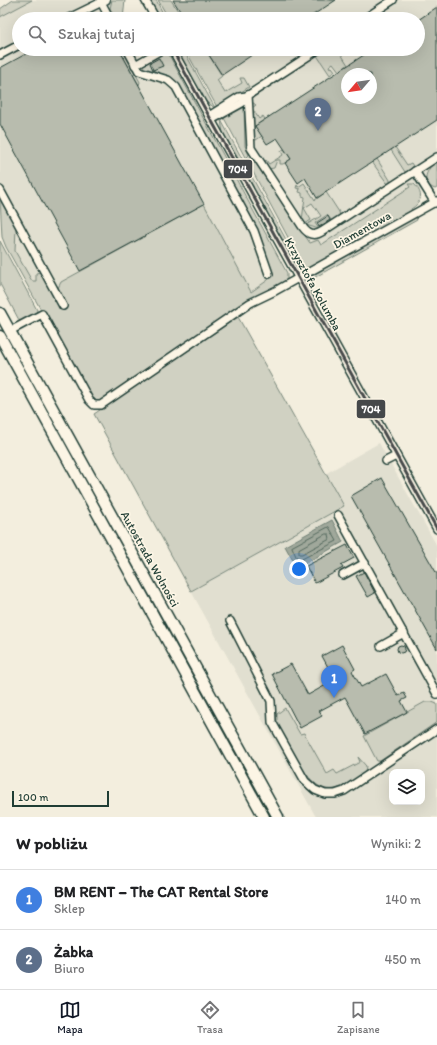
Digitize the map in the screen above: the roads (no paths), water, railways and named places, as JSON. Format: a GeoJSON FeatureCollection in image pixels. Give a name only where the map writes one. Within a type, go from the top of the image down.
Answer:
{"type":"FeatureCollection","features":[{"type":"Feature","properties":{"kind":"highway","name":"Autostrada Wolności"},"geometry":{"type":"LineString","coordinates":[[0,313],[278,817]]}},
{"type":"Feature","properties":{"kind":"highway","name":"Autostrada Wolności"},"geometry":{"type":"LineString","coordinates":[[0,336],[264,817]]}},
{"type":"Feature","properties":{"kind":"street"},"geometry":{"type":"LineString","coordinates":[[145,0],[152,12]]}},
{"type":"Feature","properties":{"kind":"street"},"geometry":{"type":"LineString","coordinates":[[375,12],[393,0]]}},
{"type":"Feature","properties":{"kind":"street"},"geometry":{"type":"LineString","coordinates":[[81,12],[102,1],[107,12]]}},
{"type":"Feature","properties":{"kind":"street"},"geometry":{"type":"LineString","coordinates":[[0,55],[12,49]]}},
{"type":"Feature","properties":{"kind":"street"},"geometry":{"type":"LineString","coordinates":[[130,56],[141,72],[168,80],[176,87],[254,231],[269,274]]}},
{"type":"Feature","properties":{"kind":"street"},"geometry":{"type":"LineString","coordinates":[[135,65],[151,56]]}},
{"type":"Feature","properties":{"kind":"street","name":"Krzysztofa Kolumba"},"geometry":{"type":"LineString","coordinates":[[176,56],[437,529]]}},
{"type":"Feature","properties":{"kind":"street"},"geometry":{"type":"LineString","coordinates":[[210,118],[242,103],[247,96],[308,56]]}},
{"type":"Feature","properties":{"kind":"street"},"geometry":{"type":"LineString","coordinates":[[247,96],[251,148],[302,226],[311,234],[316,235],[323,231],[437,157]]}},
{"type":"Feature","properties":{"kind":"street"},"geometry":{"type":"LineString","coordinates":[[415,171],[436,202]]}},
{"type":"Feature","properties":{"kind":"street"},"geometry":{"type":"LineString","coordinates":[[0,190],[63,306]]}},
{"type":"Feature","properties":{"kind":"street","name":"Diamentowa"},"geometry":{"type":"LineString","coordinates":[[10,332],[42,314],[89,400],[94,405],[100,406],[250,303],[298,279],[436,202]]}},
{"type":"Feature","properties":{"kind":"street"},"geometry":{"type":"LineString","coordinates":[[386,461],[396,456]]}},
{"type":"Feature","properties":{"kind":"street"},"geometry":{"type":"LineString","coordinates":[[338,515],[437,694]]}},
{"type":"Feature","properties":{"kind":"street"},"geometry":{"type":"LineString","coordinates":[[342,575],[365,563]]}},
{"type":"Feature","properties":{"kind":"street"},"geometry":{"type":"LineString","coordinates":[[230,621],[271,701],[272,722],[308,785],[315,790],[330,794],[344,791],[437,729]]}},
{"type":"Feature","properties":{"kind":"street"},"geometry":{"type":"LineString","coordinates":[[382,646],[404,633]]}},
{"type":"Feature","properties":{"kind":"water"},"geometry":{"type":"Polygon","coordinates":[[[332,520],[343,542],[297,568],[285,546],[332,520]]]}},
{"type":"Feature","properties":{"kind":"place","name":"Żabka"},"geometry":{"type":"Point","coordinates":[318,131]}},
{"type":"Feature","properties":{"kind":"place","name":"BM RENT – The CAT Rental Store"},"geometry":{"type":"Point","coordinates":[334,698]}}]}
